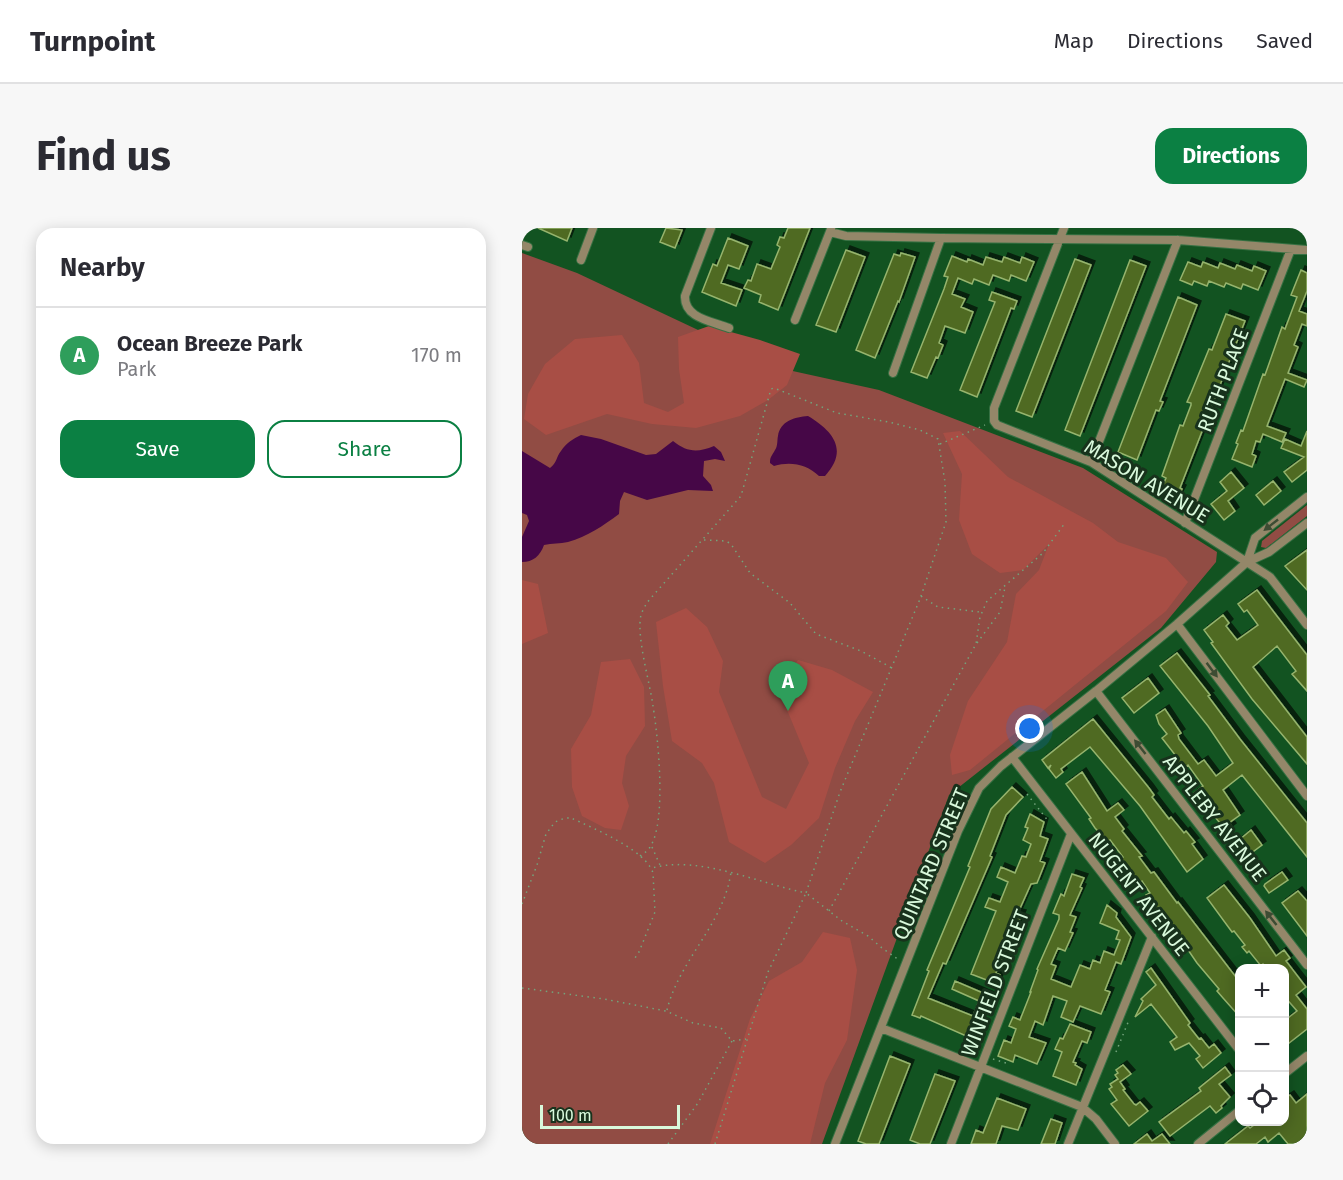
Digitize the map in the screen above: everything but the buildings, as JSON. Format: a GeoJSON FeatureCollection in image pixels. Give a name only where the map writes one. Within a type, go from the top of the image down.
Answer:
{"type":"FeatureCollection","features":[{"type":"Feature","properties":{"kind":"street"},"geometry":{"type":"LineString","coordinates":[[581,260],[593,228]]}},
{"type":"Feature","properties":{"kind":"street"},"geometry":{"type":"LineString","coordinates":[[711,228],[685,296],[686,307],[694,315],[729,328]]}},
{"type":"Feature","properties":{"kind":"street"},"geometry":{"type":"LineString","coordinates":[[994,421],[994,408],[1064,228]]}},
{"type":"Feature","properties":{"kind":"street"},"geometry":{"type":"LineString","coordinates":[[795,320],[831,230],[846,236],[1178,240],[1307,250]]}},
{"type":"Feature","properties":{"kind":"street"},"geometry":{"type":"LineString","coordinates":[[892,373],[941,238]]}},
{"type":"Feature","properties":{"kind":"street"},"geometry":{"type":"LineString","coordinates":[[1091,462],[1178,240]]}},
{"type":"Feature","properties":{"kind":"street","name":"RUTH PLACE"},"geometry":{"type":"LineString","coordinates":[[1185,523],[1291,249]]}},
{"type":"Feature","properties":{"kind":"street","name":"MASON AVENUE"},"geometry":{"type":"LineString","coordinates":[[994,421],[1002,429],[1091,462],[1270,576],[1307,625]]}},
{"type":"Feature","properties":{"kind":"street","name":"QUINTARD STREET"},"geometry":{"type":"LineString","coordinates":[[1247,562],[1255,538],[1307,497]]}},
{"type":"Feature","properties":{"kind":"street","name":"QUINTARD STREET"},"geometry":{"type":"LineString","coordinates":[[835,1144],[966,813],[985,782],[1012,757],[1177,624],[1247,562],[1269,552],[1307,523]]}},
{"type":"Feature","properties":{"kind":"street"},"geometry":{"type":"LineString","coordinates":[[1177,624],[1307,796]]}},
{"type":"Feature","properties":{"kind":"street","name":"APPLEBY AVENUE"},"geometry":{"type":"LineString","coordinates":[[1096,691],[1307,965]]}},
{"type":"Feature","properties":{"kind":"street","name":"NUGENT AVENUE"},"geometry":{"type":"LineString","coordinates":[[1012,757],[1235,1043]]}},
{"type":"Feature","properties":{"kind":"street","name":"WINFIELD STREET"},"geometry":{"type":"LineString","coordinates":[[951,1144],[1071,834]]}},
{"type":"Feature","properties":{"kind":"street"},"geometry":{"type":"LineString","coordinates":[[1068,1144],[1152,937]]}},
{"type":"Feature","properties":{"kind":"street"},"geometry":{"type":"LineString","coordinates":[[881,1028],[1082,1107],[1096,1119],[1115,1144]]}},
{"type":"Feature","properties":{"kind":"street"},"geometry":{"type":"LineString","coordinates":[[1287,1072],[1307,1056]]}},
{"type":"Feature","properties":{"kind":"street"},"geometry":{"type":"LineString","coordinates":[[1198,1144],[1235,1113]]}},
{"type":"Feature","properties":{"kind":"path"},"geometry":{"type":"LineString","coordinates":[[640,856],[652,845],[659,818],[654,709],[640,631],[641,617],[650,598],[703,540],[744,490],[771,389],[774,388],[808,400],[837,413],[920,430],[938,440],[945,482],[946,522],[921,596],[840,792],[806,893],[768,972],[715,1144]]}},
{"type":"Feature","properties":{"kind":"path"},"geometry":{"type":"LineString","coordinates":[[939,445],[994,421]]}},
{"type":"Feature","properties":{"kind":"path"},"geometry":{"type":"LineString","coordinates":[[976,644],[981,613],[987,601],[1043,553],[1065,523]]}},
{"type":"Feature","properties":{"kind":"path"},"geometry":{"type":"LineString","coordinates":[[703,540],[726,541],[731,544],[750,573],[790,603],[816,634],[861,651],[892,668]]}},
{"type":"Feature","properties":{"kind":"path"},"geometry":{"type":"LineString","coordinates":[[829,911],[976,644],[1000,612],[1005,585]]}},
{"type":"Feature","properties":{"kind":"path"},"geometry":{"type":"LineString","coordinates":[[921,596],[938,607],[981,613]]}},
{"type":"Feature","properties":{"kind":"path"},"geometry":{"type":"LineString","coordinates":[[1027,794],[1049,822]]}},
{"type":"Feature","properties":{"kind":"path"},"geometry":{"type":"LineString","coordinates":[[522,904],[546,834],[555,822],[571,818],[611,836],[640,856],[651,868],[655,912],[633,961]]}},
{"type":"Feature","properties":{"kind":"path"},"geometry":{"type":"LineString","coordinates":[[652,845],[660,866]]}},
{"type":"Feature","properties":{"kind":"path"},"geometry":{"type":"LineString","coordinates":[[651,868],[660,866],[707,867],[806,893],[842,921],[868,936],[906,964]]}},
{"type":"Feature","properties":{"kind":"path"},"geometry":{"type":"LineString","coordinates":[[666,1011],[675,986],[720,907],[727,891],[731,872]]}},
{"type":"Feature","properties":{"kind":"path"},"geometry":{"type":"LineString","coordinates":[[522,988],[604,999],[666,1011],[693,1023],[721,1028],[732,1041]]}},
{"type":"Feature","properties":{"kind":"path"},"geometry":{"type":"LineString","coordinates":[[1116,1052],[1130,1015]]}},
{"type":"Feature","properties":{"kind":"path"},"geometry":{"type":"LineString","coordinates":[[732,1041],[747,1039]]}},
{"type":"Feature","properties":{"kind":"path"},"geometry":{"type":"LineString","coordinates":[[668,1144],[698,1103],[732,1041]]}},
{"type":"Feature","properties":{"kind":"path"},"geometry":{"type":"LineString","coordinates":[[993,1059],[1006,1063]]}},
{"type":"Feature","properties":{"kind":"shaded area"},"geometry":{"type":"Polygon","coordinates":[[[522,253],[577,273],[779,368],[879,390],[1083,468],[1217,552],[1216,562],[1161,628],[949,795],[822,1144],[522,1144],[522,253]]]}},
{"type":"Feature","properties":{"kind":"shaded area"},"geometry":{"type":"Polygon","coordinates":[[[709,326],[800,354],[787,385],[768,400],[740,416],[696,428],[652,424],[607,414],[546,435],[524,419],[528,394],[545,364],[575,339],[622,335],[639,363],[644,403],[668,412],[684,403],[679,369],[678,337],[709,326]]]}},
{"type":"Feature","properties":{"kind":"shaded area"},"geometry":{"type":"Polygon","coordinates":[[[808,416],[825,428],[835,442],[836,458],[825,476],[819,476],[798,465],[774,466],[770,463],[777,447],[779,431],[785,423],[808,416]]]}},
{"type":"Feature","properties":{"kind":"shaded area"},"geometry":{"type":"Polygon","coordinates":[[[960,431],[1008,477],[1093,523],[1118,542],[1166,558],[1188,582],[1166,611],[970,770],[952,775],[950,755],[968,701],[1007,642],[1016,594],[1039,570],[1049,544],[1023,570],[1000,573],[972,554],[959,520],[962,474],[943,433],[960,431]]]}},
{"type":"Feature","properties":{"kind":"shaded area"},"geometry":{"type":"Polygon","coordinates":[[[581,435],[601,439],[646,455],[656,454],[673,441],[692,450],[714,446],[721,452],[725,461],[715,459],[704,461],[703,476],[713,491],[688,490],[647,500],[624,492],[620,501],[619,514],[589,534],[575,540],[544,545],[536,558],[522,562],[522,537],[529,521],[527,515],[522,513],[522,451],[550,468],[565,446],[581,435]]]}},
{"type":"Feature","properties":{"kind":"shaded area"},"geometry":{"type":"Polygon","coordinates":[[[1307,505],[1307,516],[1266,548],[1261,547],[1262,541],[1307,505]]]}},
{"type":"Feature","properties":{"kind":"shaded area"},"geometry":{"type":"Polygon","coordinates":[[[522,580],[538,584],[548,633],[522,644],[522,580]]]}},
{"type":"Feature","properties":{"kind":"shaded area"},"geometry":{"type":"Polygon","coordinates":[[[686,608],[707,627],[723,661],[719,692],[762,797],[786,809],[809,763],[778,688],[798,660],[832,670],[873,692],[855,721],[835,768],[819,818],[791,845],[765,863],[729,842],[714,783],[702,763],[672,741],[656,622],[686,608]]]}},
{"type":"Feature","properties":{"kind":"shaded area"},"geometry":{"type":"Polygon","coordinates":[[[630,659],[644,687],[645,726],[626,756],[622,783],[629,806],[621,830],[605,828],[582,816],[572,787],[571,749],[591,715],[601,662],[630,659]]]}},
{"type":"Feature","properties":{"kind":"shaded area"},"geometry":{"type":"Polygon","coordinates":[[[823,932],[850,938],[857,970],[847,1040],[825,1083],[810,1144],[710,1144],[750,1019],[769,981],[802,962],[823,932]]]}},
{"type":"Feature","properties":{"kind":"place","name":"Ocean Breeze Park"},"geometry":{"type":"Point","coordinates":[788,711]}}]}
